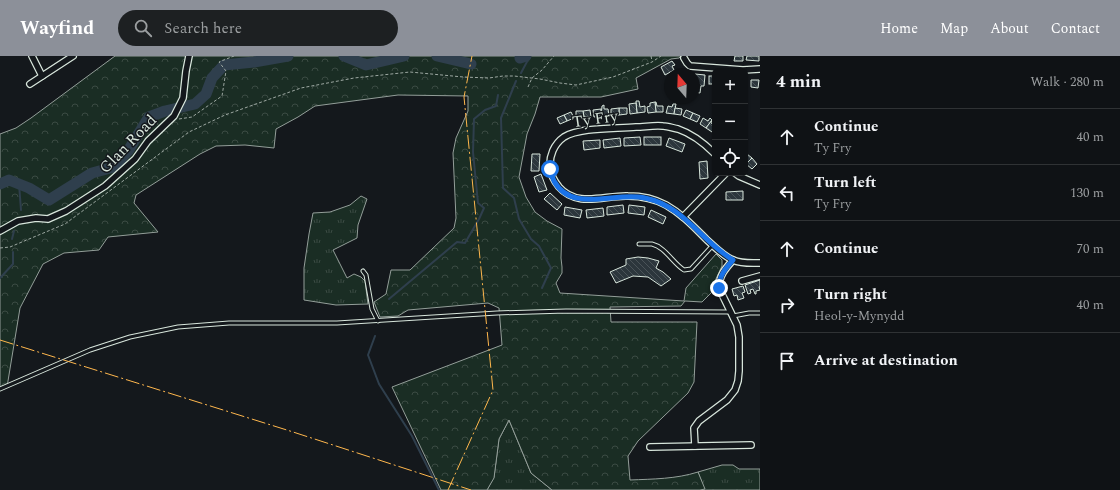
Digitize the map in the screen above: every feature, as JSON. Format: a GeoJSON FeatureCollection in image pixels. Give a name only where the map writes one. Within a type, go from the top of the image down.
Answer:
{"type":"FeatureCollection","features":[{"type":"Feature","properties":{"kind":"street"},"geometry":{"type":"LineString","coordinates":[[32,56],[42,76]]}},
{"type":"Feature","properties":{"kind":"street"},"geometry":{"type":"LineString","coordinates":[[30,84],[73,56]]}},
{"type":"Feature","properties":{"kind":"street","name":"Glan Road"},"geometry":{"type":"LineString","coordinates":[[0,230],[18,221],[36,218],[48,219],[66,211],[105,186],[135,159],[148,141],[174,116],[183,98],[189,56]]}},
{"type":"Feature","properties":{"kind":"street"},"geometry":{"type":"LineString","coordinates":[[684,58],[690,66],[743,70],[760,69]]}},
{"type":"Feature","properties":{"kind":"street","name":"Ty Fry"},"geometry":{"type":"LineString","coordinates":[[712,151],[692,135],[677,129],[663,126],[576,132],[565,137],[556,144],[551,156],[550,169],[554,181],[562,191],[573,197],[584,200],[627,196],[644,198],[665,204],[683,217],[721,253],[733,260]]}},
{"type":"Feature","properties":{"kind":"street"},"geometry":{"type":"LineString","coordinates":[[683,217],[723,176]]}},
{"type":"Feature","properties":{"kind":"street"},"geometry":{"type":"LineString","coordinates":[[739,176],[760,186]]}},
{"type":"Feature","properties":{"kind":"street"},"geometry":{"type":"LineString","coordinates":[[694,446],[694,428],[699,421],[727,400],[735,390],[740,371],[739,337],[737,325],[719,288],[722,272],[733,260],[746,263],[760,263]]}},
{"type":"Feature","properties":{"kind":"street"},"geometry":{"type":"LineString","coordinates":[[742,281],[760,276]]}},
{"type":"Feature","properties":{"kind":"street"},"geometry":{"type":"LineString","coordinates":[[650,447],[751,445]]}},
{"type":"Feature","properties":{"kind":"lane"},"geometry":{"type":"LineString","coordinates":[[639,244],[652,244],[660,248],[684,270],[691,269],[713,245]]}},
{"type":"Feature","properties":{"kind":"lane"},"geometry":{"type":"LineString","coordinates":[[363,271],[366,275],[372,310],[378,321]]}},
{"type":"Feature","properties":{"kind":"lane"},"geometry":{"type":"LineString","coordinates":[[0,389],[90,350],[130,337],[178,327],[229,323],[337,323],[508,312],[566,311],[732,314],[760,313]]}},
{"type":"Feature","properties":{"kind":"path"},"geometry":{"type":"LineString","coordinates":[[180,119],[192,117],[222,96],[226,71],[219,62],[234,56]]}},
{"type":"Feature","properties":{"kind":"path"},"geometry":{"type":"LineString","coordinates":[[528,87],[532,78],[542,70],[554,56]]}},
{"type":"Feature","properties":{"kind":"path"},"geometry":{"type":"LineString","coordinates":[[652,56],[652,62]]}},
{"type":"Feature","properties":{"kind":"path"},"geometry":{"type":"LineString","coordinates":[[218,118],[301,88],[354,78],[410,72],[463,77],[490,78],[503,76],[532,78],[576,85],[613,77],[652,62],[662,56]]}},
{"type":"Feature","properties":{"kind":"green space"},"geometry":{"type":"Polygon","coordinates":[[[115,56],[681,56],[679,58],[671,59],[636,78],[638,89],[601,97],[540,97],[527,134],[519,177],[526,197],[535,212],[547,221],[562,229],[562,273],[556,283],[560,293],[684,301],[686,288],[716,254],[722,260],[722,266],[715,281],[715,289],[702,302],[685,301],[681,306],[610,307],[611,322],[697,322],[694,382],[688,393],[638,441],[628,456],[630,480],[673,477],[698,472],[705,489],[552,490],[531,473],[509,420],[499,439],[494,478],[487,490],[441,490],[392,387],[502,345],[499,308],[488,303],[408,310],[398,316],[380,317],[374,302],[386,294],[391,270],[410,270],[454,228],[456,218],[453,153],[456,138],[468,111],[468,96],[398,95],[315,106],[276,129],[274,148],[245,145],[216,146],[200,154],[136,195],[134,203],[158,232],[108,237],[99,250],[64,253],[43,264],[20,308],[7,387],[0,389],[0,134],[16,128],[31,118],[115,56]]]}},
{"type":"Feature","properties":{"kind":"green space"},"geometry":{"type":"Polygon","coordinates":[[[361,196],[367,199],[358,225],[357,238],[333,250],[347,278],[354,274],[361,277],[365,281],[368,304],[336,305],[304,300],[304,268],[313,213],[330,212],[350,205],[361,196]]]}},
{"type":"Feature","properties":{"kind":"green space"},"geometry":{"type":"Polygon","coordinates":[[[509,420],[531,473],[552,490],[487,490],[494,477],[499,439],[509,420]]]}},
{"type":"Feature","properties":{"kind":"green space"},"geometry":{"type":"Polygon","coordinates":[[[722,465],[733,465],[739,469],[760,469],[760,490],[700,490],[704,489],[698,472],[722,465]]]}},
{"type":"Feature","properties":{"kind":"building"},"geometry":{"type":"Polygon","coordinates":[[[735,56],[743,56],[743,61],[734,61],[735,56]]]}},
{"type":"Feature","properties":{"kind":"building"},"geometry":{"type":"Polygon","coordinates":[[[747,56],[759,56],[759,61],[746,60],[747,56]]]}},
{"type":"Feature","properties":{"kind":"building"},"geometry":{"type":"Polygon","coordinates":[[[672,61],[675,65],[672,66],[673,68],[664,68],[664,73],[661,67],[672,61]]]}},
{"type":"Feature","properties":{"kind":"building"},"geometry":{"type":"Polygon","coordinates":[[[700,74],[705,75],[704,86],[701,86],[700,93],[700,74]]]}},
{"type":"Feature","properties":{"kind":"building"},"geometry":{"type":"Polygon","coordinates":[[[709,76],[712,76],[712,84],[709,84],[709,76]]]}},
{"type":"Feature","properties":{"kind":"building"},"geometry":{"type":"Polygon","coordinates":[[[751,80],[759,80],[758,88],[751,87],[751,80]]]}},
{"type":"Feature","properties":{"kind":"building"},"geometry":{"type":"Polygon","coordinates":[[[636,101],[639,101],[640,107],[645,106],[645,112],[637,113],[636,101]]]}},
{"type":"Feature","properties":{"kind":"building"},"geometry":{"type":"Polygon","coordinates":[[[655,102],[657,106],[663,106],[663,112],[656,112],[655,102]]]}},
{"type":"Feature","properties":{"kind":"building"},"geometry":{"type":"Polygon","coordinates":[[[655,102],[656,112],[648,113],[647,107],[650,106],[650,103],[655,102]]]}},
{"type":"Feature","properties":{"kind":"building"},"geometry":{"type":"Polygon","coordinates":[[[636,103],[637,113],[630,114],[629,104],[636,103]]]}},
{"type":"Feature","properties":{"kind":"building"},"geometry":{"type":"Polygon","coordinates":[[[673,104],[676,104],[674,114],[666,113],[668,106],[672,107],[673,104]]]}},
{"type":"Feature","properties":{"kind":"building"},"geometry":{"type":"Polygon","coordinates":[[[604,105],[604,109],[608,109],[609,115],[601,116],[602,106],[604,105]]]}},
{"type":"Feature","properties":{"kind":"building"},"geometry":{"type":"Polygon","coordinates":[[[619,108],[627,108],[627,114],[619,115],[619,108]]]}},
{"type":"Feature","properties":{"kind":"building"},"geometry":{"type":"Polygon","coordinates":[[[619,108],[619,115],[611,115],[611,109],[619,108]]]}},
{"type":"Feature","properties":{"kind":"building"},"geometry":{"type":"Polygon","coordinates":[[[675,108],[682,109],[681,115],[674,114],[675,108]]]}},
{"type":"Feature","properties":{"kind":"building"},"geometry":{"type":"Polygon","coordinates":[[[601,109],[601,116],[594,117],[593,110],[601,109]]]}},
{"type":"Feature","properties":{"kind":"building"},"geometry":{"type":"Polygon","coordinates":[[[590,110],[591,117],[584,117],[583,111],[590,110]]]}},
{"type":"Feature","properties":{"kind":"building"},"geometry":{"type":"Polygon","coordinates":[[[686,110],[693,113],[690,119],[683,116],[686,110]]]}},
{"type":"Feature","properties":{"kind":"building"},"geometry":{"type":"Polygon","coordinates":[[[576,111],[583,111],[584,117],[576,118],[576,111]]]}},
{"type":"Feature","properties":{"kind":"building"},"geometry":{"type":"Polygon","coordinates":[[[571,112],[574,118],[567,121],[564,115],[571,112]]]}},
{"type":"Feature","properties":{"kind":"building"},"geometry":{"type":"Polygon","coordinates":[[[693,113],[700,116],[697,122],[690,119],[693,113]]]}},
{"type":"Feature","properties":{"kind":"building"},"geometry":{"type":"Polygon","coordinates":[[[564,115],[567,121],[560,124],[557,118],[564,115]]]}},
{"type":"Feature","properties":{"kind":"building"},"geometry":{"type":"Polygon","coordinates":[[[703,118],[708,121],[710,118],[712,120],[706,128],[700,124],[703,118]]]}},
{"type":"Feature","properties":{"kind":"building"},"geometry":{"type":"Polygon","coordinates":[[[712,120],[712,132],[706,128],[712,120]]]}},
{"type":"Feature","properties":{"kind":"building"},"geometry":{"type":"Polygon","coordinates":[[[640,137],[641,145],[624,146],[624,138],[640,137]]]}},
{"type":"Feature","properties":{"kind":"building"},"geometry":{"type":"Polygon","coordinates":[[[644,137],[661,137],[661,145],[644,145],[644,137]]]}},
{"type":"Feature","properties":{"kind":"building"},"geometry":{"type":"Polygon","coordinates":[[[620,138],[621,146],[604,148],[603,140],[620,138]]]}},
{"type":"Feature","properties":{"kind":"building"},"geometry":{"type":"Polygon","coordinates":[[[669,138],[685,144],[682,152],[666,146],[669,138]]]}},
{"type":"Feature","properties":{"kind":"building"},"geometry":{"type":"Polygon","coordinates":[[[600,140],[600,148],[584,150],[583,141],[600,140]]]}},
{"type":"Feature","properties":{"kind":"building"},"geometry":{"type":"Polygon","coordinates":[[[532,154],[540,154],[539,171],[531,171],[532,154]]]}},
{"type":"Feature","properties":{"kind":"building"},"geometry":{"type":"Polygon","coordinates":[[[748,155],[752,158],[748,162],[748,155]]]}},
{"type":"Feature","properties":{"kind":"building"},"geometry":{"type":"Polygon","coordinates":[[[752,158],[757,164],[752,169],[748,166],[748,162],[752,158]]]}},
{"type":"Feature","properties":{"kind":"building"},"geometry":{"type":"Polygon","coordinates":[[[707,161],[708,178],[700,179],[699,162],[707,161]]]}},
{"type":"Feature","properties":{"kind":"building"},"geometry":{"type":"Polygon","coordinates":[[[541,174],[547,190],[539,192],[534,177],[541,174]]]}},
{"type":"Feature","properties":{"kind":"building"},"geometry":{"type":"Polygon","coordinates":[[[743,191],[743,200],[726,200],[726,192],[743,191]]]}},
{"type":"Feature","properties":{"kind":"building"},"geometry":{"type":"Polygon","coordinates":[[[550,193],[562,204],[557,210],[544,199],[550,193]]]}},
{"type":"Feature","properties":{"kind":"building"},"geometry":{"type":"Polygon","coordinates":[[[623,205],[624,213],[607,215],[607,207],[623,205]]]}},
{"type":"Feature","properties":{"kind":"building"},"geometry":{"type":"Polygon","coordinates":[[[629,205],[645,207],[644,215],[628,213],[629,205]]]}},
{"type":"Feature","properties":{"kind":"building"},"geometry":{"type":"Polygon","coordinates":[[[565,207],[582,210],[580,218],[564,215],[565,207]]]}},
{"type":"Feature","properties":{"kind":"building"},"geometry":{"type":"Polygon","coordinates":[[[603,208],[604,216],[587,218],[586,210],[603,208]]]}},
{"type":"Feature","properties":{"kind":"building"},"geometry":{"type":"Polygon","coordinates":[[[651,210],[666,217],[663,224],[648,217],[651,210]]]}},
{"type":"Feature","properties":{"kind":"building"},"geometry":{"type":"Polygon","coordinates":[[[638,257],[659,261],[656,268],[671,279],[661,286],[648,277],[633,276],[616,283],[610,272],[626,265],[626,259],[638,257]]]}},
{"type":"Feature","properties":{"kind":"building"},"geometry":{"type":"Polygon","coordinates":[[[760,280],[760,290],[756,291],[755,294],[753,289],[750,290],[751,293],[748,294],[745,285],[760,280]]]}},
{"type":"Feature","properties":{"kind":"building"},"geometry":{"type":"Polygon","coordinates":[[[743,286],[745,292],[742,293],[744,298],[738,300],[737,295],[734,296],[732,289],[743,286]]]}},
{"type":"Feature","properties":{"kind":"waterway"},"geometry":{"type":"LineString","coordinates":[[0,184],[9,180],[29,188],[49,200],[92,173],[114,167],[128,151],[149,117],[165,111],[195,104],[206,94],[212,78],[224,65],[254,62],[288,56]]}},
{"type":"Feature","properties":{"kind":"waterway"},"geometry":{"type":"LineString","coordinates":[[344,56],[366,65],[404,56]]}},
{"type":"Feature","properties":{"kind":"waterway"},"geometry":{"type":"LineString","coordinates":[[437,56],[471,64]]}},
{"type":"Feature","properties":{"kind":"waterway"},"geometry":{"type":"LineString","coordinates":[[520,58],[526,56]]}},
{"type":"Feature","properties":{"kind":"waterway"},"geometry":{"type":"LineString","coordinates":[[521,73],[530,56]]}},
{"type":"Feature","properties":{"kind":"waterway"},"geometry":{"type":"LineString","coordinates":[[516,81],[501,118],[503,188],[514,198],[519,219],[531,239],[539,246],[551,268],[542,288]]}},
{"type":"Feature","properties":{"kind":"waterway"},"geometry":{"type":"LineString","coordinates":[[389,299],[457,242],[465,243],[479,219],[484,208],[478,203],[473,152],[474,119],[485,110],[496,106],[498,95]]}},
{"type":"Feature","properties":{"kind":"waterway"},"geometry":{"type":"LineString","coordinates":[[19,184],[21,210]]}},
{"type":"Feature","properties":{"kind":"waterway"},"geometry":{"type":"LineString","coordinates":[[12,239],[14,231]]}},
{"type":"Feature","properties":{"kind":"waterway"},"geometry":{"type":"LineString","coordinates":[[0,278],[13,264],[13,252]]}},
{"type":"Feature","properties":{"kind":"waterway"},"geometry":{"type":"LineString","coordinates":[[375,336],[368,355],[379,384],[412,436],[439,490]]}},
{"type":"Feature","properties":{"kind":"power"},"geometry":{"type":"LineString","coordinates":[[448,490],[493,390],[464,97],[472,56]]}},
{"type":"Feature","properties":{"kind":"power"},"geometry":{"type":"LineString","coordinates":[[0,340],[290,431],[471,490]]}},
{"type":"Feature","properties":{"kind":"route"},"geometry":{"type":"LineString","coordinates":[[550,169],[554,181],[562,191],[573,197],[584,200],[627,196],[644,198],[665,204],[683,217],[721,253],[733,260],[722,272],[719,288]]}}]}
